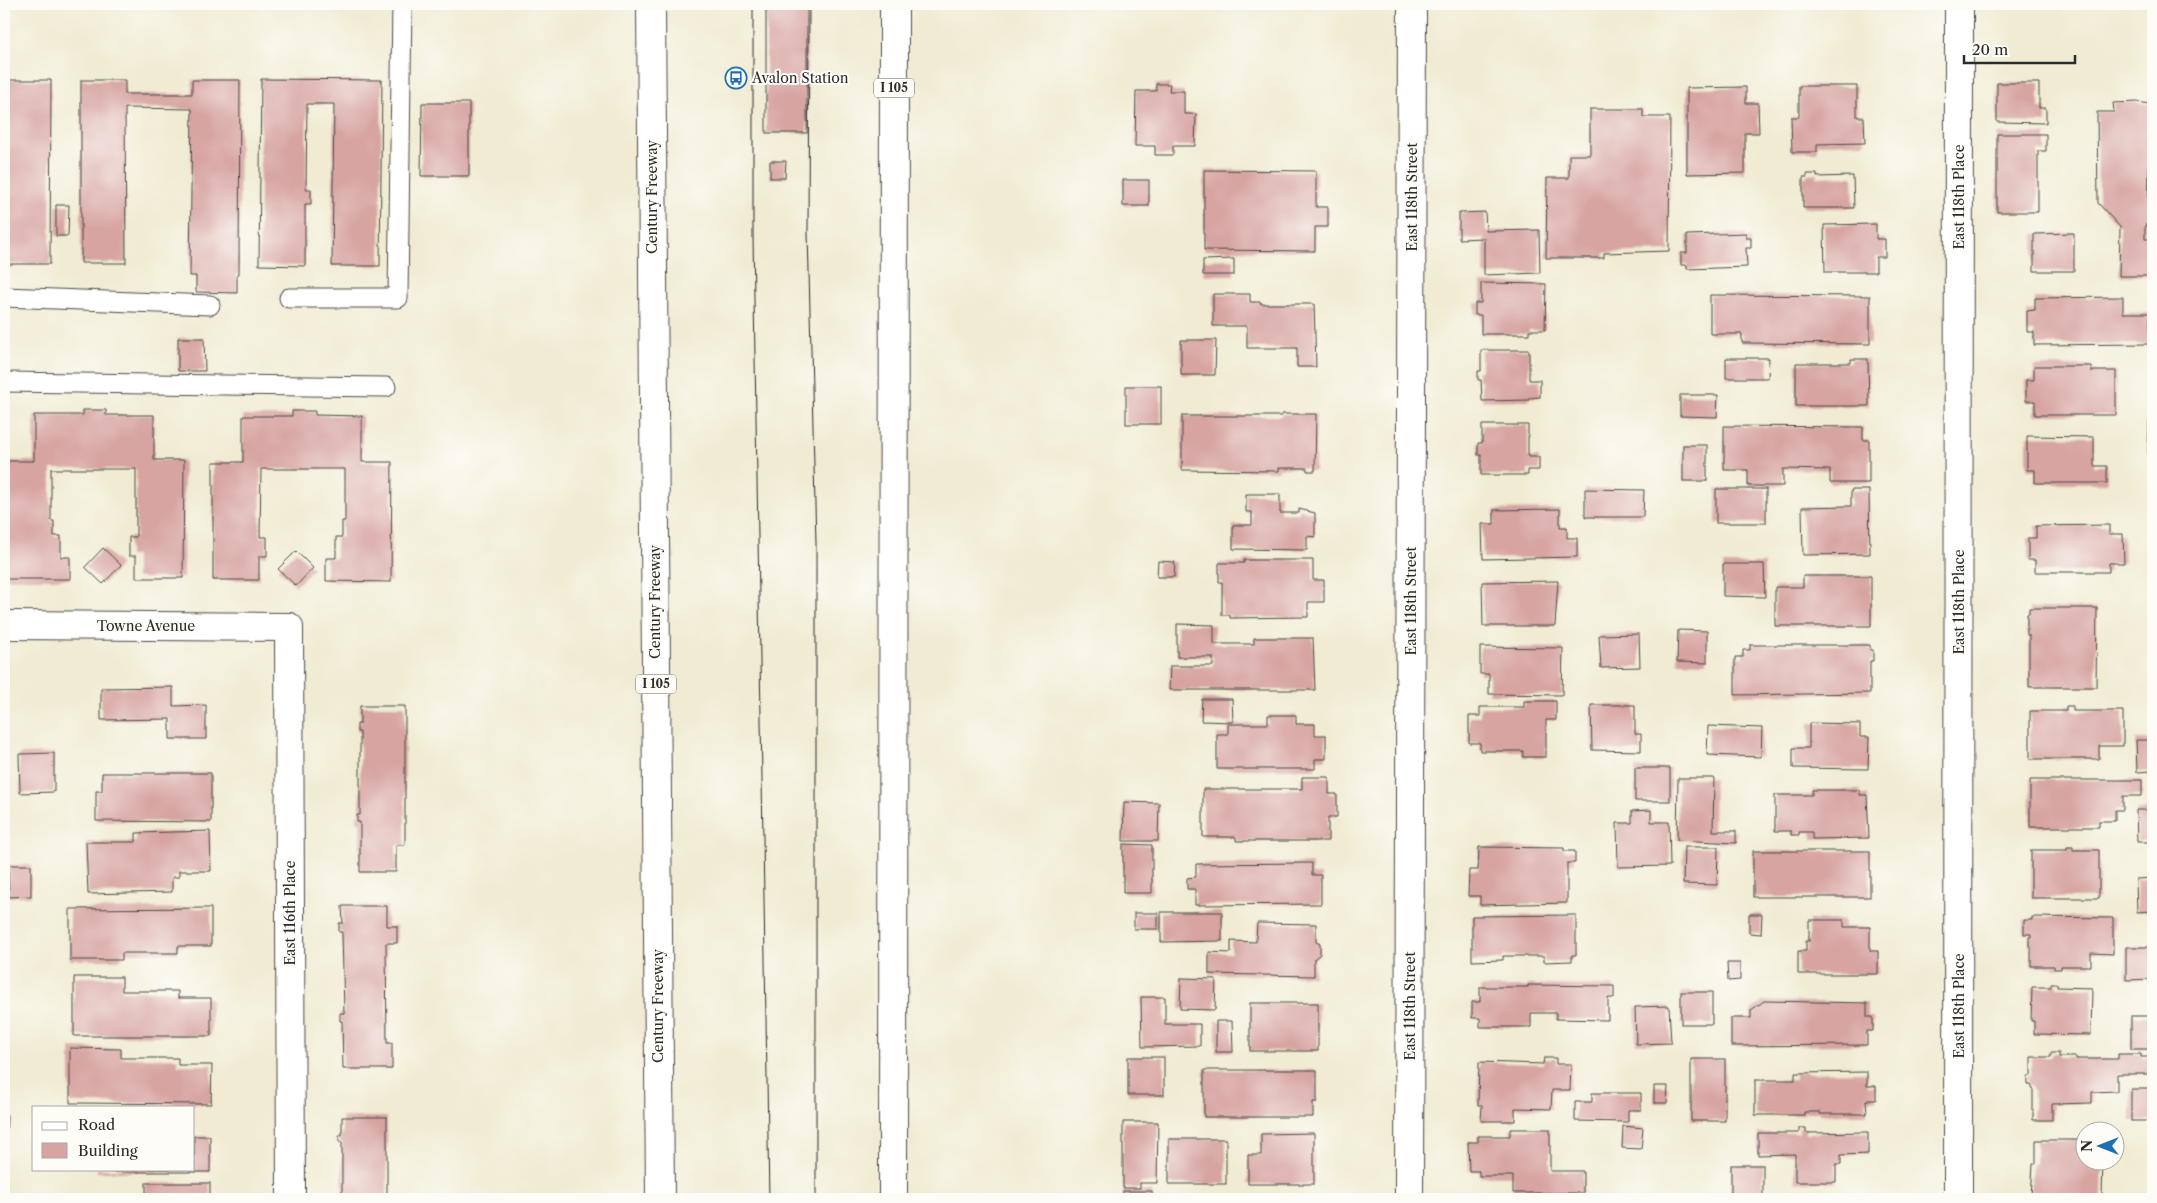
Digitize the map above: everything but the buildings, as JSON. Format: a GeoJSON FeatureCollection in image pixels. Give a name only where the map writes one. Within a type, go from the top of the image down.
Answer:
{"type":"FeatureCollection","features":[{"type":"Feature","properties":{"kind":"main road","name":"Century Freeway"},"geometry":{"type":"LineString","coordinates":[[651,4],[660,1199]]}},
{"type":"Feature","properties":{"kind":"main road","name":"I 105"},"geometry":{"type":"LineString","coordinates":[[893,1199],[894,4]]}},
{"type":"Feature","properties":{"kind":"main road","name":"East 118th Street"},"geometry":{"type":"LineString","coordinates":[[1409,1199],[1412,4]]}},
{"type":"Feature","properties":{"kind":"main road","name":"East 118th Place"},"geometry":{"type":"LineString","coordinates":[[1958,1199],[1959,4]]}},
{"type":"Feature","properties":{"kind":"main road","name":"Towne Avenue"},"geometry":{"type":"LineString","coordinates":[[4,625],[289,627]]}},
{"type":"Feature","properties":{"kind":"main road","name":"East 116th Place"},"geometry":{"type":"LineString","coordinates":[[289,627],[291,1199]]}},
{"type":"Feature","properties":{"kind":"lane"},"geometry":{"type":"LineString","coordinates":[[290,298],[398,298],[402,4]]}},
{"type":"Feature","properties":{"kind":"lane"},"geometry":{"type":"LineString","coordinates":[[4,297],[210,305]]}},
{"type":"Feature","properties":{"kind":"lane"},"geometry":{"type":"LineString","coordinates":[[4,382],[386,387]]}},
{"type":"Feature","properties":{"kind":"tram line"},"geometry":{"type":"LineString","coordinates":[[753,4],[753,237],[769,1199]]}},
{"type":"Feature","properties":{"kind":"tram line"},"geometry":{"type":"LineString","coordinates":[[809,4],[808,233],[816,543],[816,1199]]}},
{"type":"Feature","properties":{"kind":"place","name":"Avalon Station"},"geometry":{"type":"Point","coordinates":[736,78]}}]}
